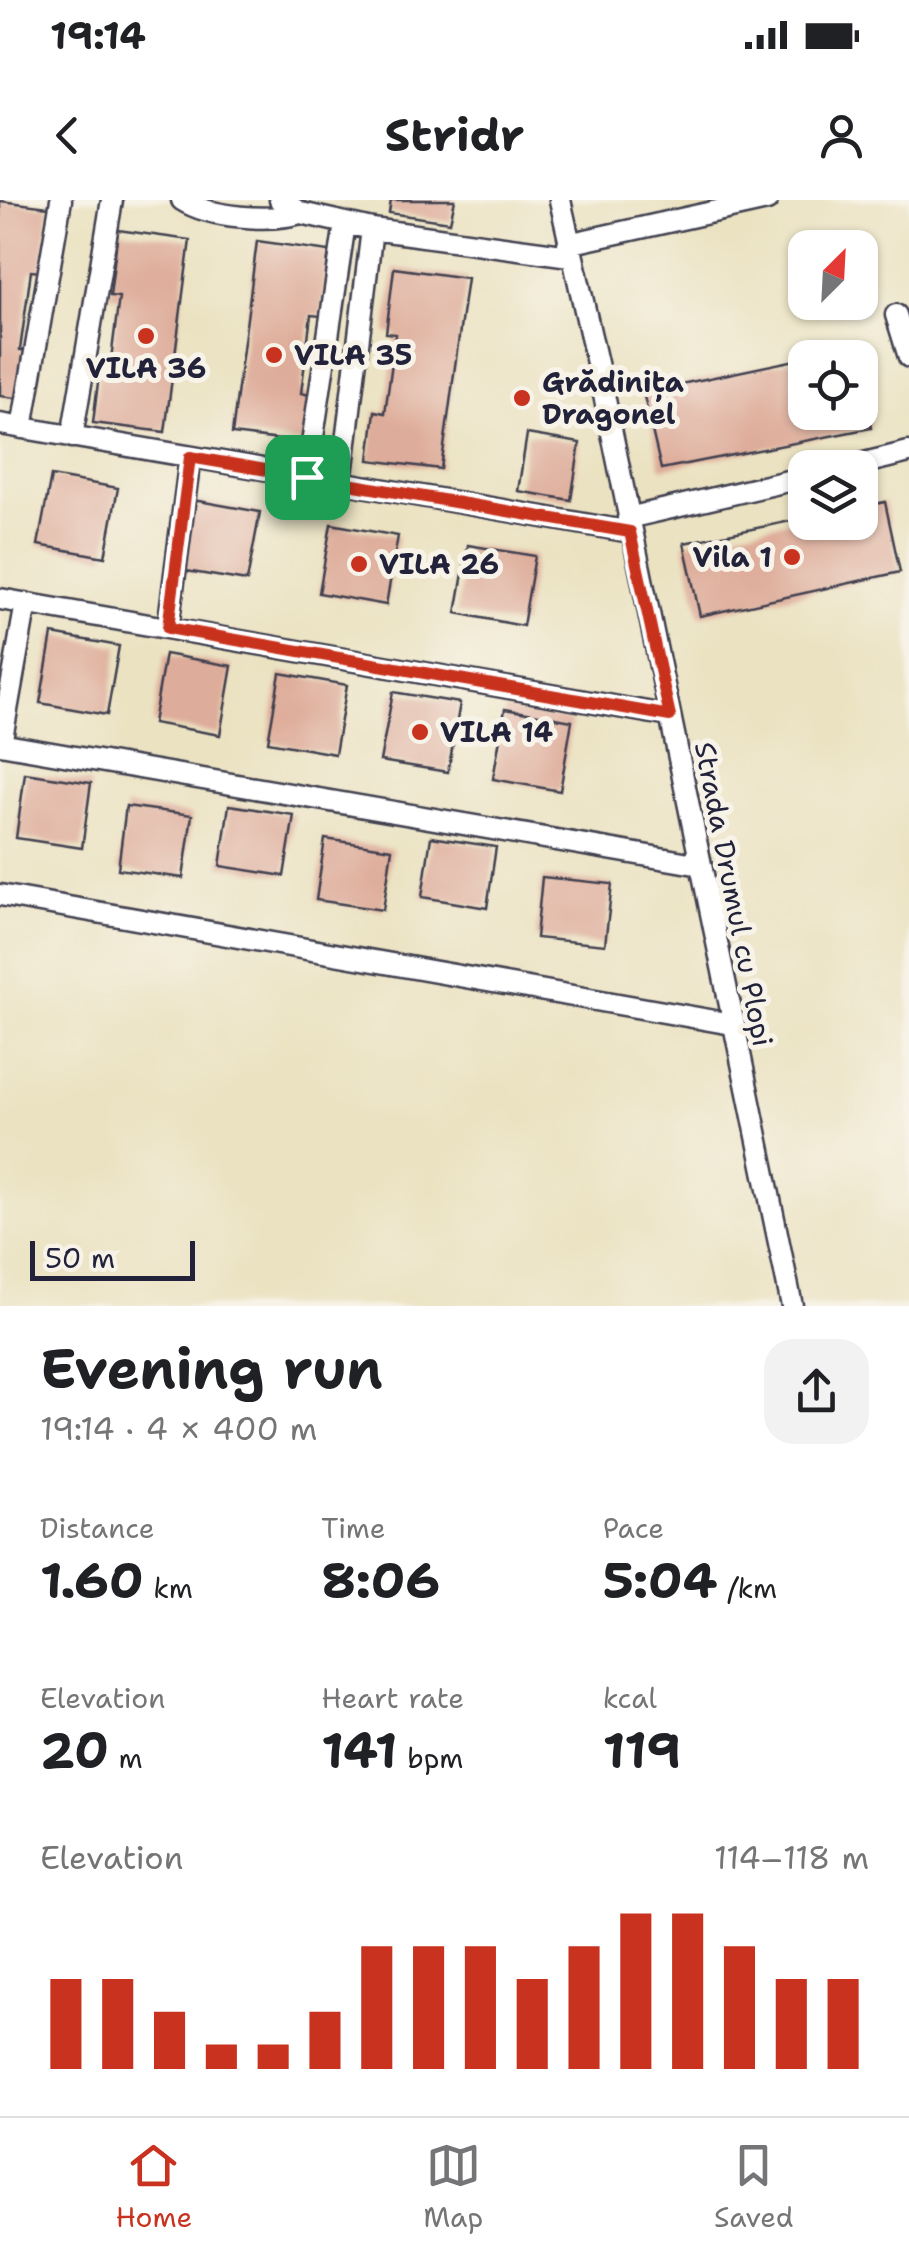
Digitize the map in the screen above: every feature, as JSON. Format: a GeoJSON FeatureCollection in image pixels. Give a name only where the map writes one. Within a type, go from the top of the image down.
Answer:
{"type":"FeatureCollection","features":[{"type":"Feature","properties":{"kind":"street"},"geometry":{"type":"LineString","coordinates":[[22,428],[61,200]]}},
{"type":"Feature","properties":{"kind":"street"},"geometry":{"type":"LineString","coordinates":[[72,437],[112,200]]}},
{"type":"Feature","properties":{"kind":"street"},"geometry":{"type":"LineString","coordinates":[[182,200],[196,208],[268,220],[302,213]]}},
{"type":"Feature","properties":{"kind":"street"},"geometry":{"type":"LineString","coordinates":[[280,200],[302,213],[372,228],[569,250],[767,200]]}},
{"type":"Feature","properties":{"kind":"street","name":"Strada Drumul cu Plopi"},"geometry":{"type":"LineString","coordinates":[[560,200],[792,1306]]}},
{"type":"Feature","properties":{"kind":"street"},"geometry":{"type":"LineString","coordinates":[[307,477],[345,223]]}},
{"type":"Feature","properties":{"kind":"street"},"geometry":{"type":"LineString","coordinates":[[341,483],[372,228]]}},
{"type":"Feature","properties":{"kind":"street"},"geometry":{"type":"LineString","coordinates":[[896,315],[909,357]]}},
{"type":"Feature","properties":{"kind":"street"},"geometry":{"type":"LineString","coordinates":[[0,424],[341,483],[629,525],[788,481]]}},
{"type":"Feature","properties":{"kind":"street"},"geometry":{"type":"LineString","coordinates":[[878,460],[909,452]]}},
{"type":"Feature","properties":{"kind":"street"},"geometry":{"type":"LineString","coordinates":[[168,628],[190,457]]}},
{"type":"Feature","properties":{"kind":"street"},"geometry":{"type":"LineString","coordinates":[[0,599],[670,716]]}},
{"type":"Feature","properties":{"kind":"street"},"geometry":{"type":"LineString","coordinates":[[26,603],[1,744],[700,865]]}},
{"type":"Feature","properties":{"kind":"street"},"geometry":{"type":"LineString","coordinates":[[0,895],[732,1024]]}},
{"type":"Feature","properties":{"kind":"building"},"geometry":{"type":"Polygon","coordinates":[[[391,200],[455,200],[450,222],[389,213],[391,200]]]}},
{"type":"Feature","properties":{"kind":"building"},"geometry":{"type":"Polygon","coordinates":[[[0,201],[49,207],[41,272],[31,271],[20,350],[30,351],[24,399],[0,396],[0,201]]]}},
{"type":"Feature","properties":{"kind":"building","name":"VILA 36"},"geometry":{"type":"Polygon","coordinates":[[[118,230],[190,240],[165,432],[93,423],[99,374],[109,375],[119,297],[110,296],[118,230]]]}},
{"type":"Feature","properties":{"kind":"building","name":"VILA 35"},"geometry":{"type":"Polygon","coordinates":[[[257,241],[329,251],[321,316],[311,315],[301,393],[310,395],[304,443],[232,434],[257,241]]]}},
{"type":"Feature","properties":{"kind":"building"},"geometry":{"type":"Polygon","coordinates":[[[394,268],[467,278],[441,469],[369,460],[375,411],[385,413],[396,334],[386,333],[394,268]]]}},
{"type":"Feature","properties":{"kind":"building"},"geometry":{"type":"Polygon","coordinates":[[[788,362],[788,430],[861,430],[661,469],[643,392],[788,362]]]}},
{"type":"Feature","properties":{"kind":"building"},"geometry":{"type":"Polygon","coordinates":[[[527,434],[580,443],[571,500],[518,491],[527,434]]]}},
{"type":"Feature","properties":{"kind":"building"},"geometry":{"type":"Polygon","coordinates":[[[51,476],[118,488],[105,557],[38,545],[51,476]]]}},
{"type":"Feature","properties":{"kind":"building"},"geometry":{"type":"Polygon","coordinates":[[[193,500],[260,512],[247,581],[180,570],[193,500]]]}},
{"type":"Feature","properties":{"kind":"building","name":"Vila 1"},"geometry":{"type":"Polygon","coordinates":[[[885,502],[900,572],[700,616],[684,543],[788,522],[788,540],[878,540],[878,503],[885,502]]]}},
{"type":"Feature","properties":{"kind":"building","name":"VILA 26"},"geometry":{"type":"Polygon","coordinates":[[[331,524],[398,536],[386,605],[319,593],[331,524]]]}},
{"type":"Feature","properties":{"kind":"building"},"geometry":{"type":"Polygon","coordinates":[[[468,545],[535,556],[523,626],[456,613],[468,545]]]}},
{"type":"Feature","properties":{"kind":"building"},"geometry":{"type":"Polygon","coordinates":[[[52,634],[119,646],[107,715],[40,703],[52,634]]]}},
{"type":"Feature","properties":{"kind":"building"},"geometry":{"type":"Polygon","coordinates":[[[165,654],[232,666],[220,735],[153,723],[165,654]]]}},
{"type":"Feature","properties":{"kind":"building"},"geometry":{"type":"Polygon","coordinates":[[[280,673],[347,685],[335,754],[268,742],[280,673]]]}},
{"type":"Feature","properties":{"kind":"building","name":"VILA 14"},"geometry":{"type":"Polygon","coordinates":[[[393,692],[460,703],[448,772],[380,761],[393,692]]]}},
{"type":"Feature","properties":{"kind":"building"},"geometry":{"type":"Polygon","coordinates":[[[505,709],[572,721],[560,791],[493,779],[505,709]]]}},
{"type":"Feature","properties":{"kind":"building"},"geometry":{"type":"Polygon","coordinates":[[[25,773],[91,783],[82,848],[16,838],[25,773]]]}},
{"type":"Feature","properties":{"kind":"building"},"geometry":{"type":"Polygon","coordinates":[[[229,805],[294,815],[284,876],[220,866],[229,805]]]}},
{"type":"Feature","properties":{"kind":"building"},"geometry":{"type":"Polygon","coordinates":[[[126,806],[192,815],[183,878],[118,869],[126,806]]]}},
{"type":"Feature","properties":{"kind":"building"},"geometry":{"type":"Polygon","coordinates":[[[431,837],[496,847],[487,908],[422,897],[431,837]]]}},
{"type":"Feature","properties":{"kind":"building"},"geometry":{"type":"Polygon","coordinates":[[[325,839],[392,849],[383,910],[316,900],[325,839]]]}},
{"type":"Feature","properties":{"kind":"building"},"geometry":{"type":"Polygon","coordinates":[[[542,877],[612,884],[605,945],[536,938],[542,877]]]}},
{"type":"Feature","properties":{"kind":"place","name":"VILA 36"},"geometry":{"type":"Point","coordinates":[146,336]}},
{"type":"Feature","properties":{"kind":"place","name":"VILA 35"},"geometry":{"type":"Point","coordinates":[274,355]}},
{"type":"Feature","properties":{"kind":"place","name":"Grădinița Dragonel"},"geometry":{"type":"Point","coordinates":[522,398]}},
{"type":"Feature","properties":{"kind":"place","name":"Vila 1"},"geometry":{"type":"Point","coordinates":[792,557]}},
{"type":"Feature","properties":{"kind":"place","name":"VILA 26"},"geometry":{"type":"Point","coordinates":[359,564]}},
{"type":"Feature","properties":{"kind":"place","name":"VILA 14"},"geometry":{"type":"Point","coordinates":[420,732]}},
{"type":"Feature","properties":{"kind":"route"},"geometry":{"type":"LineString","coordinates":[[190,457],[307,477],[630,532],[670,716],[168,628],[190,457]]}}]}
